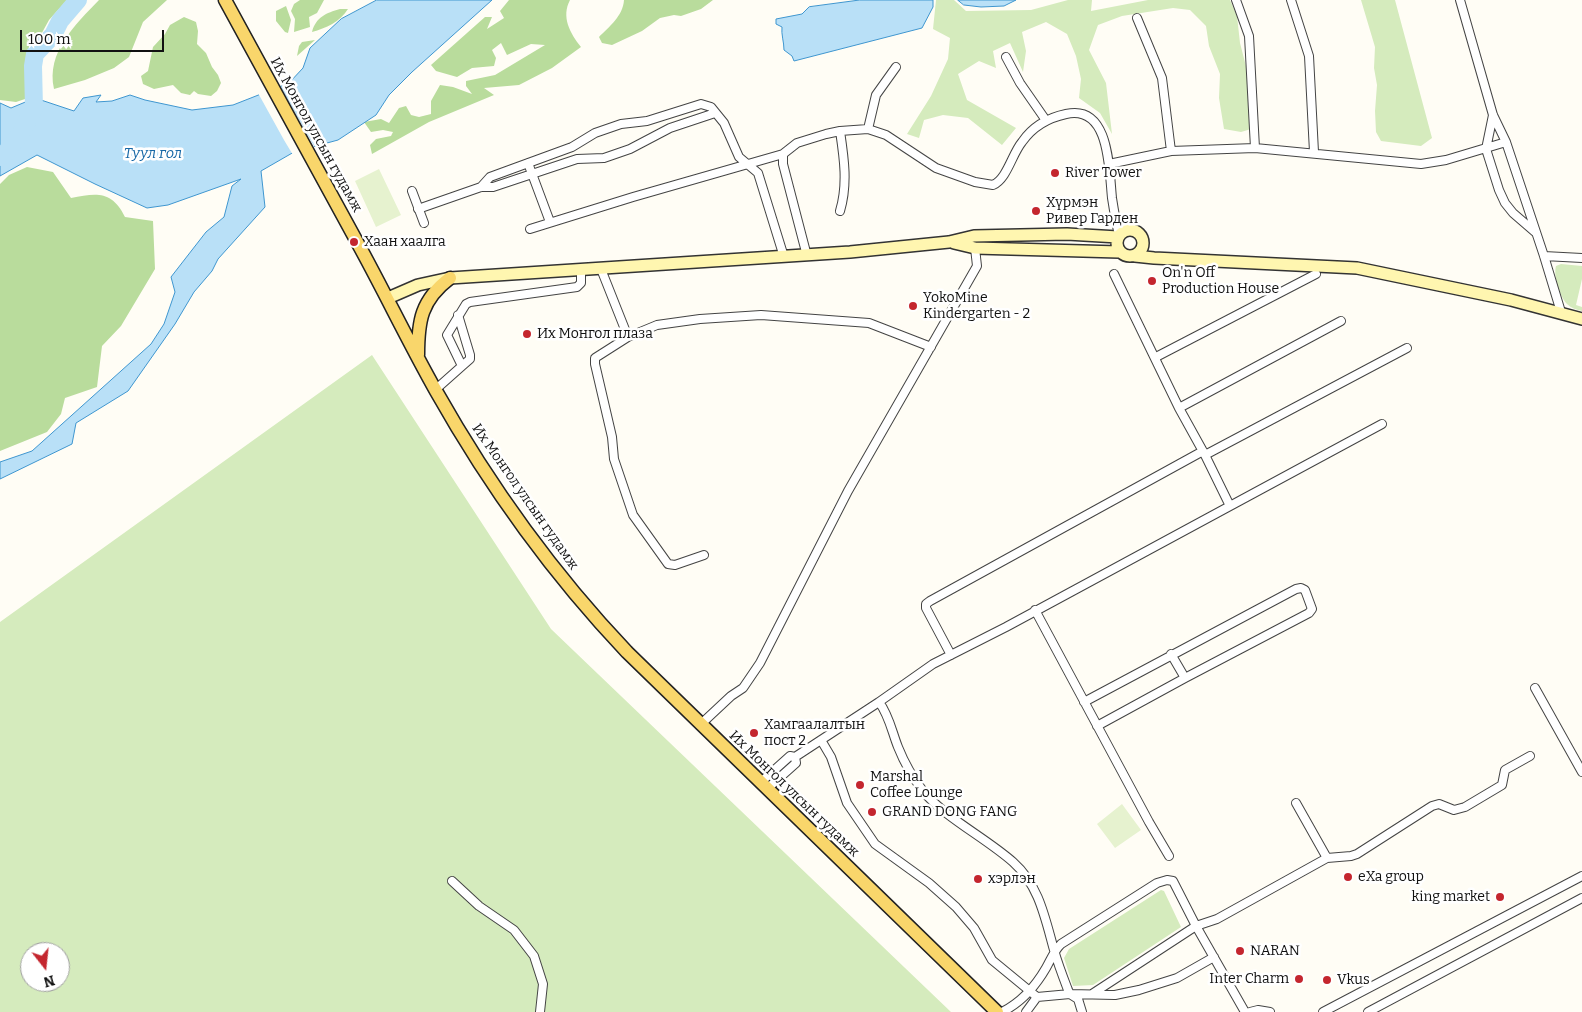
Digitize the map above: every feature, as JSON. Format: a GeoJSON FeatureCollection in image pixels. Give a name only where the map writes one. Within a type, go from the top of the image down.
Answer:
{"type":"FeatureCollection","features":[{"type":"Feature","properties":{"kind":"main road","name":"Их Монгол улсын гудамж"},"geometry":{"type":"LineString","coordinates":[[224,0],[339,207],[435,390],[530,536],[563,579],[608,632],[700,725],[997,1012]]}},
{"type":"Feature","properties":{"kind":"main road"},"geometry":{"type":"LineString","coordinates":[[418,358],[418,327],[424,309],[434,291],[450,278]]}},
{"type":"Feature","properties":{"kind":"street"},"geometry":{"type":"LineString","coordinates":[[1236,0],[1250,36],[1255,148]]}},
{"type":"Feature","properties":{"kind":"street"},"geometry":{"type":"LineString","coordinates":[[1291,0],[1309,56],[1314,152]]}},
{"type":"Feature","properties":{"kind":"street"},"geometry":{"type":"LineString","coordinates":[[1460,0],[1493,114],[1506,142],[1561,312]]}},
{"type":"Feature","properties":{"kind":"street"},"geometry":{"type":"LineString","coordinates":[[1137,18],[1162,78],[1171,151]]}},
{"type":"Feature","properties":{"kind":"street"},"geometry":{"type":"LineString","coordinates":[[1006,57],[1020,83],[1046,119]]}},
{"type":"Feature","properties":{"kind":"street"},"geometry":{"type":"LineString","coordinates":[[868,129],[876,95],[896,67]]}},
{"type":"Feature","properties":{"kind":"street"},"geometry":{"type":"LineString","coordinates":[[481,186],[490,177],[572,147],[595,133],[620,124],[647,121],[702,104],[711,108],[716,113],[724,123],[739,157],[758,173],[784,257]]}},
{"type":"Feature","properties":{"kind":"street"},"geometry":{"type":"LineString","coordinates":[[530,229],[783,154],[797,143],[840,131],[868,129],[886,136],[936,168],[975,182],[993,185],[1002,178],[1021,142],[1046,119],[1075,112],[1091,120],[1103,134],[1106,142],[1114,214],[1122,234],[1117,244],[1119,252]]}},
{"type":"Feature","properties":{"kind":"street"},"geometry":{"type":"LineString","coordinates":[[418,208],[481,186],[493,187],[577,160],[604,158],[630,149],[670,128],[716,113]]}},
{"type":"Feature","properties":{"kind":"street"},"geometry":{"type":"LineString","coordinates":[[1493,114],[1486,149],[1499,191],[1513,213],[1535,232]]}},
{"type":"Feature","properties":{"kind":"street"},"geometry":{"type":"LineString","coordinates":[[840,131],[845,164],[845,194],[840,211]]}},
{"type":"Feature","properties":{"kind":"street"},"geometry":{"type":"LineString","coordinates":[[1109,164],[1171,151],[1255,148],[1314,152],[1421,164],[1446,160],[1506,142]]}},
{"type":"Feature","properties":{"kind":"street"},"geometry":{"type":"LineString","coordinates":[[783,154],[783,164],[806,256]]}},
{"type":"Feature","properties":{"kind":"street"},"geometry":{"type":"LineString","coordinates":[[528,163],[550,222]]}},
{"type":"Feature","properties":{"kind":"street"},"geometry":{"type":"LineString","coordinates":[[412,191],[424,223]]}},
{"type":"Feature","properties":{"kind":"street"},"geometry":{"type":"LineString","coordinates":[[388,298],[418,285],[450,278],[806,256],[949,242],[974,236],[1122,234],[1134,231],[1140,234],[1143,244],[1140,252],[1135,256]]}},
{"type":"Feature","properties":{"kind":"street"},"geometry":{"type":"LineString","coordinates":[[949,242],[975,248],[1119,252],[1127,256],[1169,259],[1357,268],[1461,288],[1561,312],[1582,319]]}},
{"type":"Feature","properties":{"kind":"street"},"geometry":{"type":"LineString","coordinates":[[1143,244],[1169,259]]}},
{"type":"Feature","properties":{"kind":"street"},"geometry":{"type":"LineString","coordinates":[[700,725],[731,696],[743,688],[760,663],[848,491],[977,266],[975,248]]}},
{"type":"Feature","properties":{"kind":"street"},"geometry":{"type":"LineString","coordinates":[[1544,256],[1582,258]]}},
{"type":"Feature","properties":{"kind":"street"},"geometry":{"type":"LineString","coordinates":[[600,269],[628,337]]}},
{"type":"Feature","properties":{"kind":"street"},"geometry":{"type":"LineString","coordinates":[[462,366],[447,336],[464,306],[470,302],[578,287],[581,270]]}},
{"type":"Feature","properties":{"kind":"street"},"geometry":{"type":"LineString","coordinates":[[1114,274],[1230,506]]}},
{"type":"Feature","properties":{"kind":"street"},"geometry":{"type":"LineString","coordinates":[[1156,357],[1316,274]]}},
{"type":"Feature","properties":{"kind":"street"},"geometry":{"type":"LineString","coordinates":[[704,554],[674,565],[668,564],[632,515],[614,459],[612,437],[594,364],[595,358],[628,337],[657,325],[700,319],[761,315],[869,323],[931,347]]}},
{"type":"Feature","properties":{"kind":"street"},"geometry":{"type":"LineString","coordinates":[[435,390],[470,358],[458,316]]}},
{"type":"Feature","properties":{"kind":"street"},"geometry":{"type":"LineString","coordinates":[[1180,408],[1341,322]]}},
{"type":"Feature","properties":{"kind":"street"},"geometry":{"type":"LineString","coordinates":[[951,655],[926,608],[926,604],[930,601],[1204,453],[1407,348]]}},
{"type":"Feature","properties":{"kind":"street"},"geometry":{"type":"LineString","coordinates":[[764,785],[796,763],[796,757],[933,664],[1382,424]]}},
{"type":"Feature","properties":{"kind":"street"},"geometry":{"type":"LineString","coordinates":[[1084,702],[1296,589],[1301,588],[1305,590],[1312,609],[1309,613],[1098,726]]}},
{"type":"Feature","properties":{"kind":"street"},"geometry":{"type":"LineString","coordinates":[[1035,610],[1149,822],[1170,856]]}},
{"type":"Feature","properties":{"kind":"street"},"geometry":{"type":"LineString","coordinates":[[1171,654],[1185,678]]}},
{"type":"Feature","properties":{"kind":"street"},"geometry":{"type":"LineString","coordinates":[[1535,688],[1582,772]]}},
{"type":"Feature","properties":{"kind":"street"},"geometry":{"type":"LineString","coordinates":[[879,702],[885,710],[899,749],[923,791],[943,809],[1014,863],[1031,884],[1046,918],[1054,952],[1070,994],[1078,999],[1082,1012]]}},
{"type":"Feature","properties":{"kind":"street"},"geometry":{"type":"LineString","coordinates":[[820,740],[831,757],[847,803],[875,844],[929,883],[956,907],[974,928],[992,960],[1034,994]]}},
{"type":"Feature","properties":{"kind":"street"},"geometry":{"type":"LineString","coordinates":[[1092,994],[1196,926],[1217,919],[1327,858],[1357,854],[1432,806],[1439,804],[1454,810],[1465,808],[1502,785],[1505,770],[1530,756]]}},
{"type":"Feature","properties":{"kind":"street"},"geometry":{"type":"LineString","coordinates":[[1296,803],[1327,858]]}},
{"type":"Feature","properties":{"kind":"street"},"geometry":{"type":"LineString","coordinates":[[1323,1012],[1582,876]]}},
{"type":"Feature","properties":{"kind":"street"},"geometry":{"type":"LineString","coordinates":[[452,881],[479,906],[514,930],[534,956],[543,984],[540,1012]]}},
{"type":"Feature","properties":{"kind":"street"},"geometry":{"type":"LineString","coordinates":[[1026,1012],[1054,952],[1061,944],[1163,881],[1173,881],[1196,926],[1245,1012]]}},
{"type":"Feature","properties":{"kind":"street"},"geometry":{"type":"LineString","coordinates":[[1368,1012],[1582,898]]}},
{"type":"Feature","properties":{"kind":"street"},"geometry":{"type":"LineString","coordinates":[[1002,1012],[1034,994],[1115,994],[1161,984],[1177,978],[1214,958]]}},
{"type":"Feature","properties":{"kind":"street"},"geometry":{"type":"LineString","coordinates":[[1250,1012],[1258,1010],[1270,1012]]}},
{"type":"Feature","properties":{"kind":"green space"},"geometry":{"type":"Polygon","coordinates":[[[0,0],[67,0],[49,20],[27,60],[26,82],[28,98],[16,102],[0,100],[0,0]]]}},
{"type":"Feature","properties":{"kind":"green space"},"geometry":{"type":"Polygon","coordinates":[[[99,0],[167,0],[143,22],[129,57],[114,68],[85,80],[54,89],[54,63],[58,51],[72,29],[99,0]]]}},
{"type":"Feature","properties":{"kind":"green space"},"geometry":{"type":"Polygon","coordinates":[[[300,0],[324,0],[317,13],[309,17],[310,27],[294,32],[295,19],[291,11],[294,4],[300,0]]]}},
{"type":"Feature","properties":{"kind":"green space"},"geometry":{"type":"Polygon","coordinates":[[[509,0],[570,0],[566,13],[568,25],[581,47],[552,68],[519,85],[484,88],[494,95],[429,122],[372,154],[370,145],[376,139],[391,136],[393,132],[383,130],[371,132],[364,122],[381,119],[389,123],[399,108],[406,106],[411,115],[419,117],[431,114],[431,101],[440,85],[453,87],[472,94],[466,86],[466,81],[495,75],[545,45],[531,44],[507,55],[501,43],[492,50],[496,58],[494,66],[472,68],[457,77],[436,71],[431,65],[485,17],[492,17],[487,29],[504,18],[500,11],[509,0]]]}},
{"type":"Feature","properties":{"kind":"green space"},"geometry":{"type":"Polygon","coordinates":[[[624,0],[713,0],[701,9],[681,16],[674,15],[660,18],[642,31],[612,45],[602,43],[599,37],[618,16],[624,0]]]}},
{"type":"Feature","properties":{"kind":"green space"},"geometry":{"type":"Polygon","coordinates":[[[936,0],[954,0],[966,11],[1031,10],[1068,0],[1092,0],[1091,11],[1148,0],[1230,0],[1237,16],[1240,43],[1249,78],[1251,129],[1241,132],[1224,129],[1219,98],[1220,74],[1209,46],[1206,26],[1190,10],[1173,8],[1122,16],[1098,25],[1089,50],[1106,83],[1112,134],[1100,113],[1079,98],[1081,79],[1076,56],[1067,34],[1046,22],[1022,32],[1026,51],[1023,72],[1010,43],[993,51],[996,68],[979,61],[958,74],[967,100],[1016,128],[1002,145],[968,118],[943,115],[924,120],[919,138],[907,134],[931,96],[948,59],[950,38],[933,29],[936,0]]]}},
{"type":"Feature","properties":{"kind":"green space"},"geometry":{"type":"Polygon","coordinates":[[[1361,0],[1395,0],[1432,138],[1421,146],[1381,141],[1376,132],[1377,85],[1374,68],[1375,47],[1361,0]]]}},
{"type":"Feature","properties":{"kind":"green space"},"geometry":{"type":"Polygon","coordinates":[[[286,6],[291,20],[288,33],[276,21],[276,11],[286,6]]]}},
{"type":"Feature","properties":{"kind":"green space"},"geometry":{"type":"Polygon","coordinates":[[[340,9],[348,9],[341,18],[332,24],[312,32],[322,16],[340,9]]]}},
{"type":"Feature","properties":{"kind":"green space"},"geometry":{"type":"Polygon","coordinates":[[[184,17],[196,22],[198,31],[197,44],[206,53],[221,83],[217,91],[211,96],[198,94],[194,91],[190,95],[181,93],[173,85],[154,89],[143,84],[141,76],[148,71],[153,47],[165,34],[170,25],[184,17]]]}},
{"type":"Feature","properties":{"kind":"green space"},"geometry":{"type":"Polygon","coordinates":[[[315,40],[297,56],[302,42],[315,40]]]}},
{"type":"Feature","properties":{"kind":"green space"},"geometry":{"type":"Polygon","coordinates":[[[27,167],[53,172],[71,198],[102,195],[115,202],[125,217],[153,221],[155,269],[121,326],[102,346],[97,387],[65,398],[61,414],[47,432],[0,451],[0,184],[9,175],[27,167]]]}},
{"type":"Feature","properties":{"kind":"green space"},"geometry":{"type":"Polygon","coordinates":[[[379,169],[401,215],[376,227],[355,181],[379,169]]]}},
{"type":"Feature","properties":{"kind":"green space"},"geometry":{"type":"Polygon","coordinates":[[[1561,264],[1582,266],[1582,279],[1576,305],[1582,307],[1582,311],[1574,309],[1564,301],[1556,281],[1555,270],[1556,266],[1561,264]]]}},
{"type":"Feature","properties":{"kind":"green space"},"geometry":{"type":"Polygon","coordinates":[[[372,355],[551,629],[951,1012],[0,1012],[0,622],[372,355]]]}},
{"type":"Feature","properties":{"kind":"green space"},"geometry":{"type":"Polygon","coordinates":[[[1122,804],[1141,830],[1115,848],[1097,824],[1122,804]]]}},
{"type":"Feature","properties":{"kind":"green space"},"geometry":{"type":"Polygon","coordinates":[[[1161,890],[1164,891],[1181,927],[1093,985],[1073,986],[1064,958],[1069,949],[1161,890]]]}},
{"type":"Feature","properties":{"kind":"water","name":"Туул гол"},"geometry":{"type":"Polygon","coordinates":[[[377,0],[492,0],[412,72],[389,95],[376,115],[338,140],[294,152],[261,171],[265,207],[218,259],[212,271],[194,292],[175,324],[128,391],[76,423],[72,444],[0,479],[0,462],[32,451],[151,344],[164,324],[175,292],[171,277],[206,232],[224,217],[232,186],[241,179],[168,205],[147,208],[37,155],[0,176],[0,103],[11,108],[35,98],[74,111],[83,98],[101,95],[96,102],[112,101],[130,95],[192,110],[233,105],[289,83],[303,68],[310,48],[341,19],[377,0]]]}},
{"type":"Feature","properties":{"kind":"water"},"geometry":{"type":"Polygon","coordinates":[[[860,0],[933,0],[933,7],[922,28],[794,61],[792,56],[784,50],[782,27],[776,24],[776,19],[802,14],[809,7],[860,0]]]}},
{"type":"Feature","properties":{"kind":"water"},"geometry":{"type":"Polygon","coordinates":[[[958,0],[1016,0],[1004,6],[981,7],[964,5],[958,0]]]}},
{"type":"Feature","properties":{"kind":"pier"},"geometry":{"type":"Polygon","coordinates":[[[279,84],[315,148],[293,155],[284,140],[258,93],[279,84]]]}},
{"type":"Feature","properties":{"kind":"waterway","name":"Туул гол"},"geometry":{"type":"LineString","coordinates":[[0,157],[4,155],[21,133],[34,108],[33,66],[35,54],[53,35],[60,21],[78,0]]}},
{"type":"Feature","properties":{"kind":"place","name":"River Tower"},"geometry":{"type":"Point","coordinates":[1055,173]}},
{"type":"Feature","properties":{"kind":"place","name":"Хүрмэн Ривер Гарден"},"geometry":{"type":"Point","coordinates":[1036,211]}},
{"type":"Feature","properties":{"kind":"place","name":"Хаан хаалга"},"geometry":{"type":"Point","coordinates":[354,242]}},
{"type":"Feature","properties":{"kind":"place","name":"On'n Off Production House"},"geometry":{"type":"Point","coordinates":[1152,281]}},
{"type":"Feature","properties":{"kind":"place","name":"YokoMine Kindergarten - 2"},"geometry":{"type":"Point","coordinates":[913,306]}},
{"type":"Feature","properties":{"kind":"place","name":"Их Монгол плаза"},"geometry":{"type":"Point","coordinates":[527,334]}},
{"type":"Feature","properties":{"kind":"place","name":"Хамгаалалтын пост 2"},"geometry":{"type":"Point","coordinates":[754,733]}},
{"type":"Feature","properties":{"kind":"place","name":"Marshal Coffee Lounge"},"geometry":{"type":"Point","coordinates":[860,785]}},
{"type":"Feature","properties":{"kind":"place","name":"GRAND DONG FANG"},"geometry":{"type":"Point","coordinates":[872,812]}},
{"type":"Feature","properties":{"kind":"place","name":"eXa group"},"geometry":{"type":"Point","coordinates":[1348,877]}},
{"type":"Feature","properties":{"kind":"place","name":"хэрлэн"},"geometry":{"type":"Point","coordinates":[978,879]}},
{"type":"Feature","properties":{"kind":"place","name":"king market"},"geometry":{"type":"Point","coordinates":[1500,897]}},
{"type":"Feature","properties":{"kind":"place","name":"NARAN"},"geometry":{"type":"Point","coordinates":[1240,951]}},
{"type":"Feature","properties":{"kind":"place","name":"Inter Charm"},"geometry":{"type":"Point","coordinates":[1299,979]}},
{"type":"Feature","properties":{"kind":"place","name":"Vkus"},"geometry":{"type":"Point","coordinates":[1327,980]}}]}
